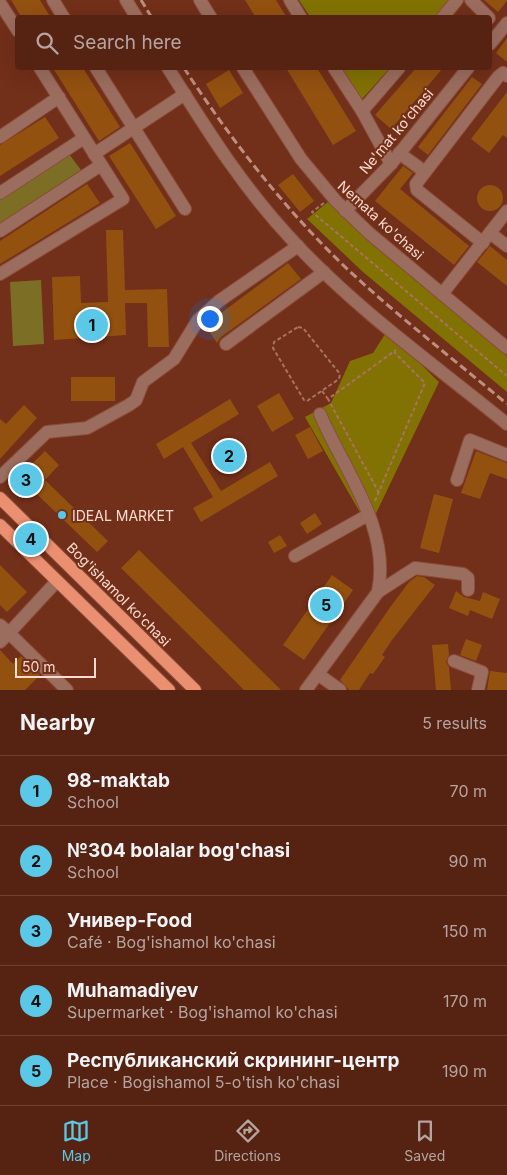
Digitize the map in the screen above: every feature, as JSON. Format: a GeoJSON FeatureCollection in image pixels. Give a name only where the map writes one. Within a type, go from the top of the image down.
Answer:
{"type":"FeatureCollection","features":[{"type":"Feature","properties":{"kind":"main road","name":"Bog'ishamol ko'chasi"},"geometry":{"type":"LineString","coordinates":[[0,498],[195,690]]}},
{"type":"Feature","properties":{"kind":"main road"},"geometry":{"type":"LineString","coordinates":[[0,525],[167,688],[178,673]]}},
{"type":"Feature","properties":{"kind":"main road"},"geometry":{"type":"LineString","coordinates":[[121,643],[134,630]]}},
{"type":"Feature","properties":{"kind":"street"},"geometry":{"type":"LineString","coordinates":[[54,0],[62,15]]}},
{"type":"Feature","properties":{"kind":"street"},"geometry":{"type":"LineString","coordinates":[[126,0],[135,15]]}},
{"type":"Feature","properties":{"kind":"street"},"geometry":{"type":"LineString","coordinates":[[200,0],[210,15]]}},
{"type":"Feature","properties":{"kind":"street"},"geometry":{"type":"LineString","coordinates":[[290,0],[299,15]]}},
{"type":"Feature","properties":{"kind":"street"},"geometry":{"type":"LineString","coordinates":[[444,15],[457,0]]}},
{"type":"Feature","properties":{"kind":"street"},"geometry":{"type":"LineString","coordinates":[[471,0],[486,15]]}},
{"type":"Feature","properties":{"kind":"street"},"geometry":{"type":"LineString","coordinates":[[0,3],[15,26]]}},
{"type":"Feature","properties":{"kind":"street"},"geometry":{"type":"LineString","coordinates":[[492,20],[504,27],[492,42]]}},
{"type":"Feature","properties":{"kind":"street"},"geometry":{"type":"LineString","coordinates":[[0,274],[122,199],[41,70]]}},
{"type":"Feature","properties":{"kind":"street"},"geometry":{"type":"LineString","coordinates":[[97,70],[184,209]]}},
{"type":"Feature","properties":{"kind":"street"},"geometry":{"type":"LineString","coordinates":[[169,70],[209,134],[236,172],[298,246],[358,305],[507,424]]}},
{"type":"Feature","properties":{"kind":"street","name":"Nemata ko'chasi"},"geometry":{"type":"LineString","coordinates":[[244,70],[301,159],[345,211],[507,348]]}},
{"type":"Feature","properties":{"kind":"street"},"geometry":{"type":"LineString","coordinates":[[335,70],[362,111],[391,164]]}},
{"type":"Feature","properties":{"kind":"street"},"geometry":{"type":"LineString","coordinates":[[362,111],[397,70]]}},
{"type":"Feature","properties":{"kind":"street","name":"Ne'mat ko'chasi"},"geometry":{"type":"LineString","coordinates":[[345,211],[391,164],[466,70]]}},
{"type":"Feature","properties":{"kind":"street"},"geometry":{"type":"LineString","coordinates":[[507,76],[503,73],[498,77],[416,184],[417,190],[486,238],[507,246]]}},
{"type":"Feature","properties":{"kind":"street"},"geometry":{"type":"LineString","coordinates":[[94,154],[184,94]]}},
{"type":"Feature","properties":{"kind":"street"},"geometry":{"type":"LineString","coordinates":[[0,137],[59,97]]}},
{"type":"Feature","properties":{"kind":"street"},"geometry":{"type":"LineString","coordinates":[[0,193],[84,138]]}},
{"type":"Feature","properties":{"kind":"street"},"geometry":{"type":"LineString","coordinates":[[400,153],[425,172]]}},
{"type":"Feature","properties":{"kind":"street"},"geometry":{"type":"LineString","coordinates":[[0,231],[102,165]]}},
{"type":"Feature","properties":{"kind":"street"},"geometry":{"type":"LineString","coordinates":[[442,294],[507,211]]}},
{"type":"Feature","properties":{"kind":"street"},"geometry":{"type":"LineString","coordinates":[[0,477],[47,432],[86,428],[136,400],[143,382],[174,359],[198,320],[220,301],[298,246]]}},
{"type":"Feature","properties":{"kind":"street"},"geometry":{"type":"LineString","coordinates":[[226,344],[324,272]]}},
{"type":"Feature","properties":{"kind":"street"},"geometry":{"type":"LineString","coordinates":[[320,414],[368,515],[378,541],[382,574],[378,592]]}},
{"type":"Feature","properties":{"kind":"street"},"geometry":{"type":"LineString","coordinates":[[457,480],[470,440],[507,454]]}},
{"type":"Feature","properties":{"kind":"street"},"geometry":{"type":"LineString","coordinates":[[296,556],[368,515]]}},
{"type":"Feature","properties":{"kind":"street"},"geometry":{"type":"LineString","coordinates":[[306,690],[319,675],[378,592],[416,568],[463,574],[468,578],[468,590]]}},
{"type":"Feature","properties":{"kind":"street"},"geometry":{"type":"LineString","coordinates":[[57,580],[3,633],[67,690]]}},
{"type":"Feature","properties":{"kind":"street"},"geometry":{"type":"LineString","coordinates":[[454,662],[482,672],[478,690]]}},
{"type":"Feature","properties":{"kind":"street"},"geometry":{"type":"LineString","coordinates":[[319,675],[340,690]]}},
{"type":"Feature","properties":{"kind":"path"},"geometry":{"type":"LineString","coordinates":[[332,197],[312,212],[507,376]]}},
{"type":"Feature","properties":{"kind":"path"},"geometry":{"type":"LineString","coordinates":[[298,327],[303,328],[340,374],[339,379],[322,391],[307,401],[304,400],[273,348],[274,342],[298,327]]}},
{"type":"Feature","properties":{"kind":"path"},"geometry":{"type":"LineString","coordinates":[[328,399],[406,343]]}},
{"type":"Feature","properties":{"kind":"path"},"geometry":{"type":"LineString","coordinates":[[368,515],[425,382],[394,352]]}},
{"type":"Feature","properties":{"kind":"path"},"geometry":{"type":"LineString","coordinates":[[322,391],[379,493]]}},
{"type":"Feature","properties":{"kind":"shaded area"},"geometry":{"type":"Polygon","coordinates":[[[299,0],[450,0],[438,15],[309,15],[299,0]]]}},
{"type":"Feature","properties":{"kind":"shaded area"},"geometry":{"type":"Polygon","coordinates":[[[343,70],[388,70],[362,99],[343,70]]]}},
{"type":"Feature","properties":{"kind":"shaded area"},"geometry":{"type":"Polygon","coordinates":[[[69,154],[81,170],[0,223],[0,200],[69,154]]]}},
{"type":"Feature","properties":{"kind":"shaded area"},"geometry":{"type":"Polygon","coordinates":[[[328,202],[380,251],[507,356],[507,392],[363,272],[307,219],[328,202]]]}},
{"type":"Feature","properties":{"kind":"shaded area"},"geometry":{"type":"Polygon","coordinates":[[[41,280],[44,344],[13,346],[10,282],[41,280]]]}},
{"type":"Feature","properties":{"kind":"shaded area"},"geometry":{"type":"Polygon","coordinates":[[[387,331],[439,382],[369,528],[305,417],[331,403],[350,361],[373,353],[387,331]]]}},
{"type":"Feature","properties":{"kind":"building"},"geometry":{"type":"Polygon","coordinates":[[[11,0],[40,0],[49,15],[20,15],[11,0]]]}},
{"type":"Feature","properties":{"kind":"building"},"geometry":{"type":"Polygon","coordinates":[[[245,0],[276,0],[285,15],[254,15],[245,0]]]}},
{"type":"Feature","properties":{"kind":"building"},"geometry":{"type":"Polygon","coordinates":[[[484,0],[507,0],[507,1],[498,12],[484,0]]]}},
{"type":"Feature","properties":{"kind":"building"},"geometry":{"type":"Polygon","coordinates":[[[507,38],[507,62],[496,53],[507,38]]]}},
{"type":"Feature","properties":{"kind":"building"},"geometry":{"type":"Polygon","coordinates":[[[54,70],[84,70],[120,127],[99,141],[54,70]]]}},
{"type":"Feature","properties":{"kind":"building"},"geometry":{"type":"Polygon","coordinates":[[[229,70],[243,93],[220,108],[206,84],[229,70]]]}},
{"type":"Feature","properties":{"kind":"building"},"geometry":{"type":"Polygon","coordinates":[[[287,70],[318,70],[356,131],[333,145],[287,70]]]}},
{"type":"Feature","properties":{"kind":"building"},"geometry":{"type":"Polygon","coordinates":[[[414,70],[441,70],[391,129],[375,115],[414,70]]]}},
{"type":"Feature","properties":{"kind":"building"},"geometry":{"type":"Polygon","coordinates":[[[472,77],[482,84],[428,155],[418,147],[472,77]]]}},
{"type":"Feature","properties":{"kind":"building"},"geometry":{"type":"Polygon","coordinates":[[[507,92],[507,138],[503,135],[489,153],[471,139],[507,92]]]}},
{"type":"Feature","properties":{"kind":"building"},"geometry":{"type":"Polygon","coordinates":[[[45,117],[59,138],[0,176],[0,145],[45,117]]]}},
{"type":"Feature","properties":{"kind":"building"},"geometry":{"type":"Polygon","coordinates":[[[130,143],[176,216],[156,229],[109,156],[130,143]]]}},
{"type":"Feature","properties":{"kind":"building"},"geometry":{"type":"Polygon","coordinates":[[[403,166],[413,173],[400,189],[469,246],[454,265],[375,201],[403,166]]]}},
{"type":"Feature","properties":{"kind":"building"},"geometry":{"type":"Polygon","coordinates":[[[293,174],[314,201],[300,212],[278,185],[293,174]]]}},
{"type":"Feature","properties":{"kind":"building"},"geometry":{"type":"Polygon","coordinates":[[[87,184],[100,203],[0,264],[0,241],[87,184]]]}},
{"type":"Feature","properties":{"kind":"building"},"geometry":{"type":"Polygon","coordinates":[[[490,185],[499,189],[503,198],[499,207],[490,211],[481,207],[477,198],[481,189],[490,185]]]}},
{"type":"Feature","properties":{"kind":"building"},"geometry":{"type":"Polygon","coordinates":[[[106,230],[123,230],[125,290],[167,289],[169,347],[148,347],[147,303],[125,303],[126,335],[54,340],[52,277],[80,276],[81,303],[108,302],[106,230]]]}},
{"type":"Feature","properties":{"kind":"building"},"geometry":{"type":"Polygon","coordinates":[[[490,246],[507,260],[507,286],[477,262],[490,246]]]}},
{"type":"Feature","properties":{"kind":"building"},"geometry":{"type":"Polygon","coordinates":[[[288,263],[301,279],[221,337],[217,343],[205,325],[288,263]]]}},
{"type":"Feature","properties":{"kind":"building"},"geometry":{"type":"Polygon","coordinates":[[[71,377],[115,377],[115,401],[71,401],[71,377]]]}},
{"type":"Feature","properties":{"kind":"building"},"geometry":{"type":"Polygon","coordinates":[[[279,393],[294,419],[272,432],[257,406],[279,393]]]}},
{"type":"Feature","properties":{"kind":"building"},"geometry":{"type":"Polygon","coordinates":[[[230,399],[239,414],[191,443],[221,491],[270,462],[278,476],[201,522],[193,508],[213,497],[183,447],[164,459],[156,444],[230,399]]]}},
{"type":"Feature","properties":{"kind":"building"},"geometry":{"type":"Polygon","coordinates":[[[24,405],[37,418],[0,459],[0,419],[6,424],[24,405]]]}},
{"type":"Feature","properties":{"kind":"building"},"geometry":{"type":"Polygon","coordinates":[[[310,427],[323,451],[308,459],[295,435],[310,427]]]}},
{"type":"Feature","properties":{"kind":"building"},"geometry":{"type":"Polygon","coordinates":[[[45,451],[59,465],[45,480],[108,541],[97,552],[19,477],[45,451]]]}},
{"type":"Feature","properties":{"kind":"building"},"geometry":{"type":"Polygon","coordinates":[[[476,451],[507,463],[507,479],[490,473],[480,499],[461,493],[476,451]]]}},
{"type":"Feature","properties":{"kind":"building"},"geometry":{"type":"Polygon","coordinates":[[[434,494],[453,499],[439,553],[420,548],[434,494]]]}},
{"type":"Feature","properties":{"kind":"building"},"geometry":{"type":"Polygon","coordinates":[[[315,513],[322,524],[307,534],[300,523],[315,513]]]}},
{"type":"Feature","properties":{"kind":"building"},"geometry":{"type":"Polygon","coordinates":[[[280,535],[287,546],[274,553],[268,542],[280,535]]]}},
{"type":"Feature","properties":{"kind":"building"},"geometry":{"type":"Polygon","coordinates":[[[139,550],[281,690],[244,690],[121,568],[139,550]]]}},
{"type":"Feature","properties":{"kind":"building"},"geometry":{"type":"Polygon","coordinates":[[[0,565],[27,592],[7,612],[0,605],[0,565]]]}},
{"type":"Feature","properties":{"kind":"building"},"geometry":{"type":"Polygon","coordinates":[[[332,575],[353,590],[304,660],[283,645],[332,575]]]}},
{"type":"Feature","properties":{"kind":"building"},"geometry":{"type":"Polygon","coordinates":[[[417,576],[424,577],[435,585],[392,640],[382,655],[385,657],[373,674],[370,673],[359,690],[349,690],[340,680],[391,606],[409,582],[417,576]]]}},
{"type":"Feature","properties":{"kind":"building"},"geometry":{"type":"Polygon","coordinates":[[[456,591],[464,597],[480,601],[483,592],[500,599],[492,619],[470,610],[468,616],[449,608],[456,591]]]}},
{"type":"Feature","properties":{"kind":"building"},"geometry":{"type":"Polygon","coordinates":[[[466,639],[482,645],[476,661],[460,655],[466,639]]]}},
{"type":"Feature","properties":{"kind":"building"},"geometry":{"type":"Polygon","coordinates":[[[448,644],[449,655],[446,662],[449,667],[451,690],[436,690],[432,645],[448,644]]]}},
{"type":"Feature","properties":{"kind":"building"},"geometry":{"type":"Polygon","coordinates":[[[0,650],[13,664],[21,656],[40,675],[25,690],[0,690],[0,650]]]}},
{"type":"Feature","properties":{"kind":"building"},"geometry":{"type":"Polygon","coordinates":[[[490,671],[507,673],[507,690],[487,690],[490,671]]]}},
{"type":"Feature","properties":{"kind":"railway"},"geometry":{"type":"LineString","coordinates":[[141,0],[150,15]]}},
{"type":"Feature","properties":{"kind":"railway"},"geometry":{"type":"LineString","coordinates":[[185,70],[238,146],[258,171],[299,219],[343,265],[424,336],[507,404]]}},
{"type":"Feature","properties":{"kind":"place","name":"98-maktab"},"geometry":{"type":"Point","coordinates":[92,325]}},
{"type":"Feature","properties":{"kind":"place","name":"№304 bolalar bog'chasi"},"geometry":{"type":"Point","coordinates":[229,456]}},
{"type":"Feature","properties":{"kind":"place","name":"Универ-Food"},"geometry":{"type":"Point","coordinates":[26,480]}},
{"type":"Feature","properties":{"kind":"place","name":"IDEAL MARKET"},"geometry":{"type":"Point","coordinates":[62,515]}},
{"type":"Feature","properties":{"kind":"place","name":"Muhamadiyev"},"geometry":{"type":"Point","coordinates":[31,539]}},
{"type":"Feature","properties":{"kind":"place","name":"Республиканский скрининг-центр"},"geometry":{"type":"Point","coordinates":[326,605]}}]}
